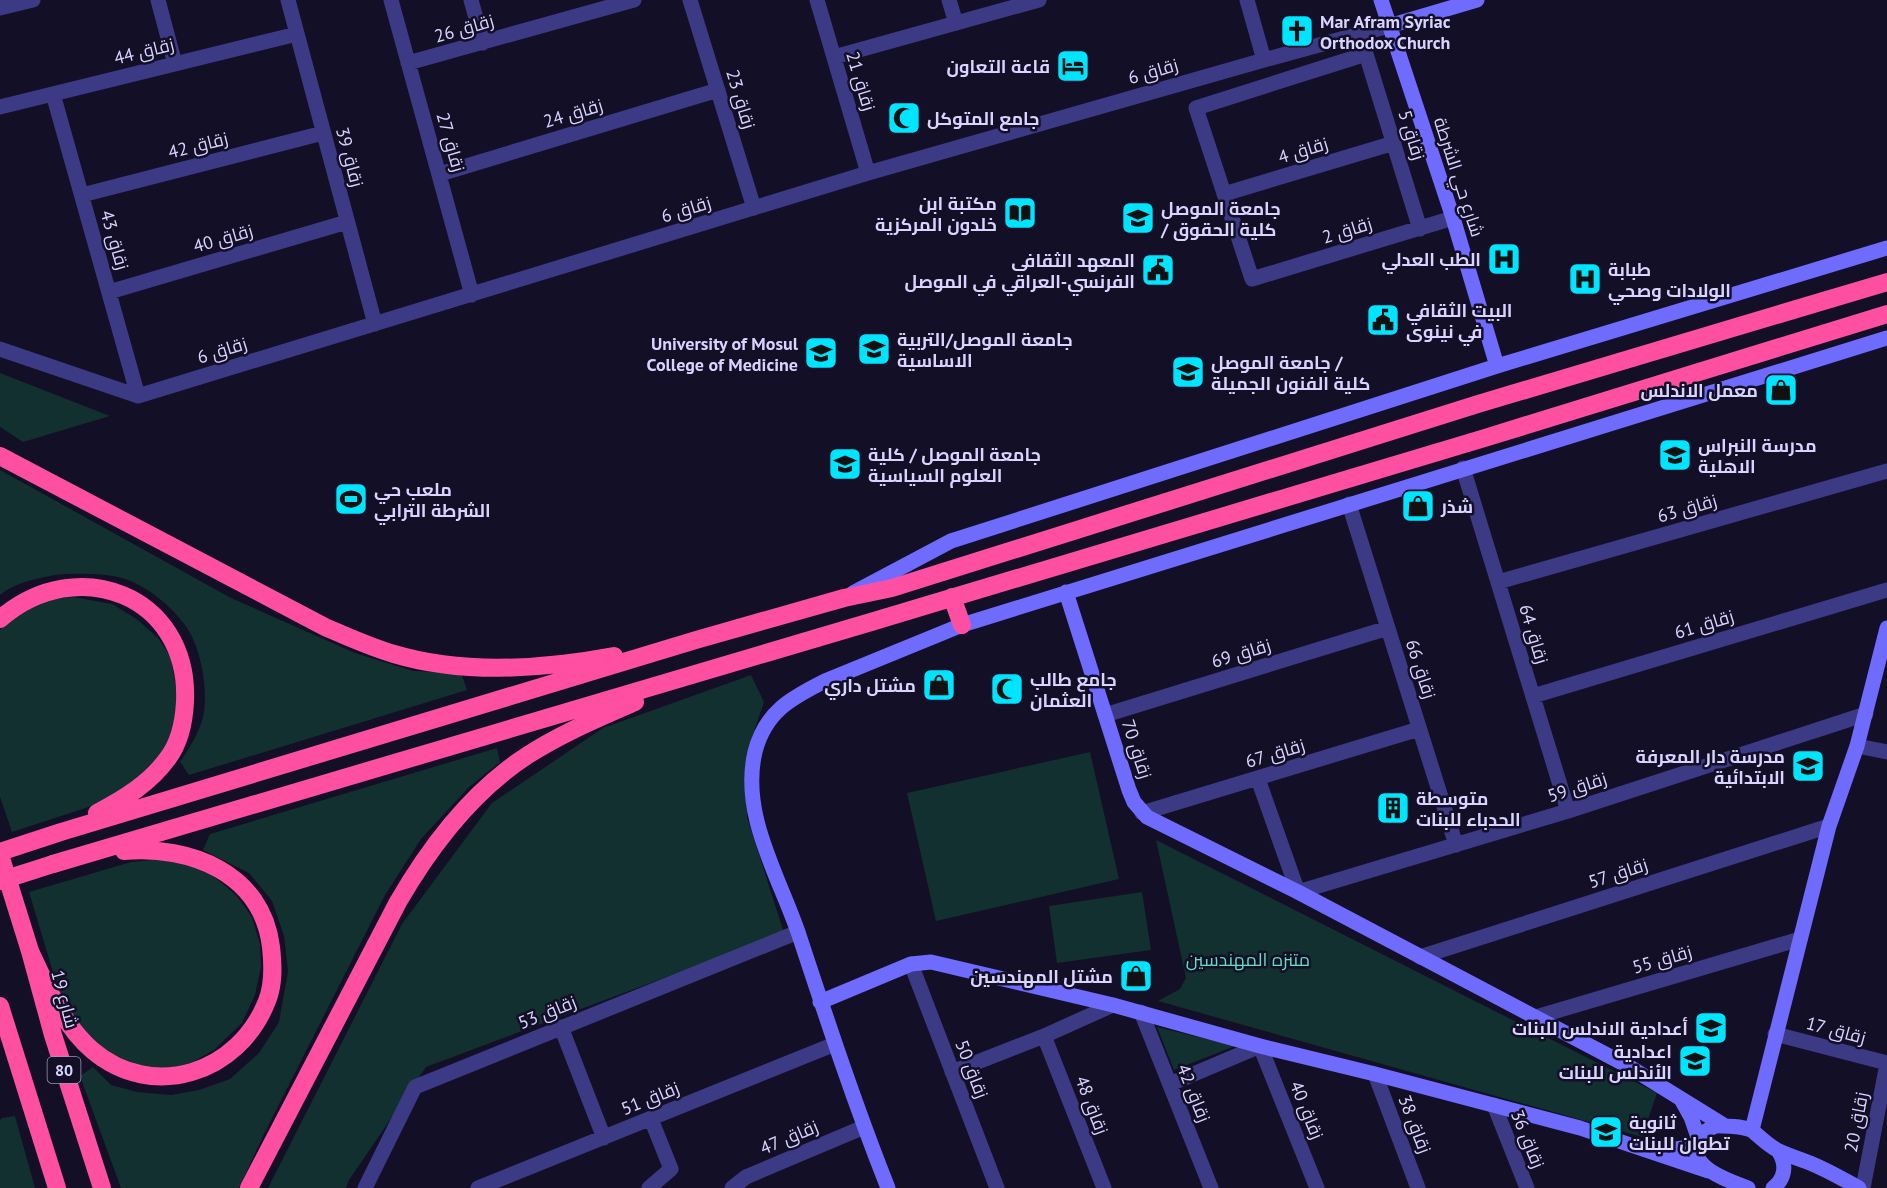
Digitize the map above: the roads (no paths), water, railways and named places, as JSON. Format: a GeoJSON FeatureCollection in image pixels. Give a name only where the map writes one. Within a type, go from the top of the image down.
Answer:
{"type":"FeatureCollection","features":[{"type":"Feature","properties":{"kind":"highway"},"geometry":{"type":"LineString","coordinates":[[0,854],[52,835],[696,640],[844,598],[892,588],[1466,408],[1887,282]]}},
{"type":"Feature","properties":{"kind":"highway"},"geometry":{"type":"LineString","coordinates":[[0,881],[1477,440],[1887,314]]}},
{"type":"Feature","properties":{"kind":"highway"},"geometry":{"type":"LineString","coordinates":[[0,456],[325,627],[396,655],[467,666],[538,666],[604,658],[696,640]]}},
{"type":"Feature","properties":{"kind":"highway"},"geometry":{"type":"LineString","coordinates":[[0,620],[11,609],[33,597],[54,590],[74,586],[113,590],[133,599],[164,628],[175,647],[182,667],[186,690],[184,713],[180,735],[169,756],[132,794],[52,835]]}},
{"type":"Feature","properties":{"kind":"highway"},"geometry":{"type":"LineString","coordinates":[[952,597],[962,625]]}},
{"type":"Feature","properties":{"kind":"highway"},"geometry":{"type":"LineString","coordinates":[[249,1188],[398,902],[420,864],[444,831],[497,779],[527,756],[558,737],[717,668]]}},
{"type":"Feature","properties":{"kind":"highway"},"geometry":{"type":"LineString","coordinates":[[30,951],[60,1010],[74,1030],[91,1049],[109,1063],[131,1073],[155,1077],[179,1076],[200,1070],[219,1061],[236,1048],[260,1017],[268,999],[272,978],[270,938],[254,900],[238,882],[219,868],[171,852],[141,849],[81,856]]}},
{"type":"Feature","properties":{"kind":"highway","name":"شارع 19"},"geometry":{"type":"LineString","coordinates":[[0,854],[53,1035],[102,1188]]}},
{"type":"Feature","properties":{"kind":"highway","name":"80"},"geometry":{"type":"LineString","coordinates":[[0,1006],[57,1188]]}},
{"type":"Feature","properties":{"kind":"street"},"geometry":{"type":"LineString","coordinates":[[0,8],[33,0]]}},
{"type":"Feature","properties":{"kind":"street"},"geometry":{"type":"LineString","coordinates":[[158,0],[175,64]]}},
{"type":"Feature","properties":{"kind":"street","name":"زقاق 39"},"geometry":{"type":"LineString","coordinates":[[288,0],[375,324]]}},
{"type":"Feature","properties":{"kind":"street","name":"زقاق 27"},"geometry":{"type":"LineString","coordinates":[[391,0],[472,295]]}},
{"type":"Feature","properties":{"kind":"street"},"geometry":{"type":"LineString","coordinates":[[471,0],[483,42]]}},
{"type":"Feature","properties":{"kind":"street","name":"زقاق 26"},"geometry":{"type":"LineString","coordinates":[[408,63],[634,0]]}},
{"type":"Feature","properties":{"kind":"street","name":"زقاق 23"},"geometry":{"type":"LineString","coordinates":[[690,0],[754,208]]}},
{"type":"Feature","properties":{"kind":"street","name":"زقاق 21"},"geometry":{"type":"LineString","coordinates":[[817,0],[868,173]]}},
{"type":"Feature","properties":{"kind":"street"},"geometry":{"type":"LineString","coordinates":[[949,0],[957,23]]}},
{"type":"Feature","properties":{"kind":"street"},"geometry":{"type":"LineString","coordinates":[[834,57],[1039,0]]}},
{"type":"Feature","properties":{"kind":"street"},"geometry":{"type":"LineString","coordinates":[[1247,0],[1264,60]]}},
{"type":"Feature","properties":{"kind":"street","name":"شارع حي الشرطة"},"geometry":{"type":"LineString","coordinates":[[1381,0],[1453,218],[1497,366]]}},
{"type":"Feature","properties":{"kind":"street"},"geometry":{"type":"LineString","coordinates":[[1389,26],[1477,0]]}},
{"type":"Feature","properties":{"kind":"street","name":"زقاق 6"},"geometry":{"type":"LineString","coordinates":[[138,396],[868,173],[1389,26]]}},
{"type":"Feature","properties":{"kind":"street","name":"زقاق 44"},"geometry":{"type":"LineString","coordinates":[[0,107],[297,34]]}},
{"type":"Feature","properties":{"kind":"street","name":"زقاق 5"},"geometry":{"type":"LineString","coordinates":[[1224,194],[1196,108],[1366,54],[1420,229]]}},
{"type":"Feature","properties":{"kind":"street","name":"زقاق 24"},"geometry":{"type":"LineString","coordinates":[[440,174],[718,90]]}},
{"type":"Feature","properties":{"kind":"street","name":"زقاق 43"},"geometry":{"type":"LineString","coordinates":[[53,94],[138,396]]}},
{"type":"Feature","properties":{"kind":"street","name":"زقاق 42"},"geometry":{"type":"LineString","coordinates":[[82,195],[324,133]]}},
{"type":"Feature","properties":{"kind":"street","name":"زقاق 4"},"geometry":{"type":"LineString","coordinates":[[1224,194],[1394,143]]}},
{"type":"Feature","properties":{"kind":"street","name":"زقاق 2"},"geometry":{"type":"LineString","coordinates":[[1224,194],[1252,279],[1453,218]]}},
{"type":"Feature","properties":{"kind":"street","name":"زقاق 40"},"geometry":{"type":"LineString","coordinates":[[109,292],[347,222]]}},
{"type":"Feature","properties":{"kind":"street"},"geometry":{"type":"LineString","coordinates":[[844,598],[951,541],[1497,366],[1887,248]]}},
{"type":"Feature","properties":{"kind":"street"},"geometry":{"type":"LineString","coordinates":[[888,1188],[820,1002],[798,932],[765,851],[756,816],[754,755],[762,732],[775,711],[804,691],[962,625],[1887,338]]}},
{"type":"Feature","properties":{"kind":"street"},"geometry":{"type":"LineString","coordinates":[[0,349],[138,396]]}},
{"type":"Feature","properties":{"kind":"street","name":"زقاق 64"},"geometry":{"type":"LineString","coordinates":[[1463,468],[1568,811]]}},
{"type":"Feature","properties":{"kind":"street","name":"زقاق 63"},"geometry":{"type":"LineString","coordinates":[[1498,582],[1887,471]]}},
{"type":"Feature","properties":{"kind":"street","name":"زقاق 66"},"geometry":{"type":"LineString","coordinates":[[1349,504],[1456,846]]}},
{"type":"Feature","properties":{"kind":"street","name":"زقاق 61"},"geometry":{"type":"LineString","coordinates":[[1533,696],[1887,590]]}},
{"type":"Feature","properties":{"kind":"street","name":"زقاق 70"},"geometry":{"type":"LineString","coordinates":[[1066,592],[1129,790],[1142,813]]}},
{"type":"Feature","properties":{"kind":"street","name":"زقاق 69"},"geometry":{"type":"LineString","coordinates":[[1105,715],[1388,628]]}},
{"type":"Feature","properties":{"kind":"street"},"geometry":{"type":"LineString","coordinates":[[1752,1130],[1829,826],[1857,746],[1887,628]]}},
{"type":"Feature","properties":{"kind":"street","name":"زقاق 59"},"geometry":{"type":"LineString","coordinates":[[1298,892],[1568,811],[1866,714]]}},
{"type":"Feature","properties":{"kind":"street","name":"زقاق 67"},"geometry":{"type":"LineString","coordinates":[[1142,813],[1419,729]]}},
{"type":"Feature","properties":{"kind":"street"},"geometry":{"type":"LineString","coordinates":[[1857,746],[1887,752]]}},
{"type":"Feature","properties":{"kind":"street"},"geometry":{"type":"LineString","coordinates":[[1258,779],[1298,892]]}},
{"type":"Feature","properties":{"kind":"street"},"geometry":{"type":"LineString","coordinates":[[1142,813],[1153,821],[1298,892],[1628,1066],[1725,1125]]}},
{"type":"Feature","properties":{"kind":"street","name":"زقاق 57"},"geometry":{"type":"LineString","coordinates":[[1420,957],[1829,826]]}},
{"type":"Feature","properties":{"kind":"street","name":"زقاق 53"},"geometry":{"type":"LineString","coordinates":[[365,1188],[415,1087],[798,932]]}},
{"type":"Feature","properties":{"kind":"street","name":"زقاق 55"},"geometry":{"type":"LineString","coordinates":[[1536,1017],[1800,939]]}},
{"type":"Feature","properties":{"kind":"street"},"geometry":{"type":"LineString","coordinates":[[820,1002],[911,964],[931,962],[1141,1012],[1260,1046],[1580,1128],[1654,1151],[1708,1171],[1739,1186]]}},
{"type":"Feature","properties":{"kind":"street","name":"زقاق 50"},"geometry":{"type":"LineString","coordinates":[[911,964],[997,1188]]}},
{"type":"Feature","properties":{"kind":"street"},"geometry":{"type":"LineString","coordinates":[[952,1072],[1044,1036],[1113,1005]]}},
{"type":"Feature","properties":{"kind":"street","name":"زقاق 42"},"geometry":{"type":"LineString","coordinates":[[1141,1012],[1211,1188]]}},
{"type":"Feature","properties":{"kind":"street"},"geometry":{"type":"LineString","coordinates":[[561,1027],[604,1138]]}},
{"type":"Feature","properties":{"kind":"street","name":"زقاق 17"},"geometry":{"type":"LineString","coordinates":[[1775,1034],[1887,1064]]}},
{"type":"Feature","properties":{"kind":"street","name":"زقاق 48"},"geometry":{"type":"LineString","coordinates":[[1044,1036],[1104,1188]]}},
{"type":"Feature","properties":{"kind":"street","name":"زقاق 51"},"geometry":{"type":"LineString","coordinates":[[478,1188],[835,1044]]}},
{"type":"Feature","properties":{"kind":"street"},"geometry":{"type":"LineString","coordinates":[[1170,1084],[1260,1046]]}},
{"type":"Feature","properties":{"kind":"street","name":"زقاق 40"},"geometry":{"type":"LineString","coordinates":[[1260,1046],[1317,1188]]}},
{"type":"Feature","properties":{"kind":"street","name":"زقاق 20"},"geometry":{"type":"LineString","coordinates":[[1861,1188],[1887,1064]]}},
{"type":"Feature","properties":{"kind":"street","name":"زقاق 38"},"geometry":{"type":"LineString","coordinates":[[1375,1074],[1418,1188]]}},
{"type":"Feature","properties":{"kind":"street"},"geometry":{"type":"LineString","coordinates":[[1679,1096],[1691,1117],[1699,1143],[1699,1160],[1708,1171]]}},
{"type":"Feature","properties":{"kind":"street","name":"زقاق 36"},"geometry":{"type":"LineString","coordinates":[[1494,1105],[1527,1188]]}},
{"type":"Feature","properties":{"kind":"street"},"geometry":{"type":"LineString","coordinates":[[649,1188],[671,1169],[651,1119]]}},
{"type":"Feature","properties":{"kind":"street"},"geometry":{"type":"LineString","coordinates":[[1654,1151],[1676,1150],[1699,1143],[1707,1130],[1725,1125],[1752,1130],[1779,1152],[1861,1188]]}},
{"type":"Feature","properties":{"kind":"street","name":"زقاق 47"},"geometry":{"type":"LineString","coordinates":[[732,1188],[864,1127]]}},
{"type":"Feature","properties":{"kind":"street"},"geometry":{"type":"LineString","coordinates":[[1773,1188],[1784,1173],[1784,1165],[1779,1152]]}},
{"type":"Feature","properties":{"kind":"place","name":"Mar Afram Syriac Orthodox Church"},"geometry":{"type":"Point","coordinates":[1297,31]}},
{"type":"Feature","properties":{"kind":"place","name":"قاعة التعاون"},"geometry":{"type":"Point","coordinates":[1073,66]}},
{"type":"Feature","properties":{"kind":"place","name":"جامع المتوكل"},"geometry":{"type":"Point","coordinates":[904,118]}},
{"type":"Feature","properties":{"kind":"place","name":"مكتبة ابن خلدون المركزية"},"geometry":{"type":"Point","coordinates":[1020,213]}},
{"type":"Feature","properties":{"kind":"place","name":"جامعة الموصل / كلية الحقوق"},"geometry":{"type":"Point","coordinates":[1138,218]}},
{"type":"Feature","properties":{"kind":"place","name":"الطب العدلي"},"geometry":{"type":"Point","coordinates":[1504,259]}},
{"type":"Feature","properties":{"kind":"place","name":"المعهد الثقافي الفرنسي-العراقي في الموصل"},"geometry":{"type":"Point","coordinates":[1158,270]}},
{"type":"Feature","properties":{"kind":"place","name":"طبابة الولادات وصحي"},"geometry":{"type":"Point","coordinates":[1585,279]}},
{"type":"Feature","properties":{"kind":"place","name":"البيت الثقافي في نينوى"},"geometry":{"type":"Point","coordinates":[1383,320]}},
{"type":"Feature","properties":{"kind":"place","name":"جامعة الموصل/التربية الاساسية"},"geometry":{"type":"Point","coordinates":[874,349]}},
{"type":"Feature","properties":{"kind":"place","name":"University of Mosul College of Medicine"},"geometry":{"type":"Point","coordinates":[821,353]}},
{"type":"Feature","properties":{"kind":"place","name":"جامعة الموصل / كلية الفنون الجميلة"},"geometry":{"type":"Point","coordinates":[1188,372]}},
{"type":"Feature","properties":{"kind":"place","name":"معمل الاندلس"},"geometry":{"type":"Point","coordinates":[1781,390]}},
{"type":"Feature","properties":{"kind":"place","name":"مدرسة النبراس الاهلية"},"geometry":{"type":"Point","coordinates":[1675,455]}},
{"type":"Feature","properties":{"kind":"place","name":"جامعة الموصل / كلية العلوم السياسية"},"geometry":{"type":"Point","coordinates":[845,464]}},
{"type":"Feature","properties":{"kind":"place","name":"ملعب حي الشرطة الترابي"},"geometry":{"type":"Point","coordinates":[351,499]}},
{"type":"Feature","properties":{"kind":"place","name":"شذر"},"geometry":{"type":"Point","coordinates":[1418,506]}},
{"type":"Feature","properties":{"kind":"place","name":"مشتل داري"},"geometry":{"type":"Point","coordinates":[939,685]}},
{"type":"Feature","properties":{"kind":"place","name":"جامع طالب العثمان"},"geometry":{"type":"Point","coordinates":[1007,689]}},
{"type":"Feature","properties":{"kind":"place","name":"مدرسة دار المعرفة الابتدائية"},"geometry":{"type":"Point","coordinates":[1808,766]}},
{"type":"Feature","properties":{"kind":"place","name":"متوسطة الحدباء للبنات"},"geometry":{"type":"Point","coordinates":[1393,808]}},
{"type":"Feature","properties":{"kind":"place","name":"مشتل المهندسين"},"geometry":{"type":"Point","coordinates":[1136,976]}},
{"type":"Feature","properties":{"kind":"place","name":"أعدادية الاندلس للبنات"},"geometry":{"type":"Point","coordinates":[1711,1028]}},
{"type":"Feature","properties":{"kind":"place","name":"اعدادية الأندلس للبنات"},"geometry":{"type":"Point","coordinates":[1695,1061]}},
{"type":"Feature","properties":{"kind":"place","name":"ثانوية تطوان للبنات"},"geometry":{"type":"Point","coordinates":[1606,1132]}},
{"type":"Feature","properties":{"kind":"park label","name":"متنزه المهندسين"},"geometry":{"type":"Point","coordinates":[1248,959]}}]}
